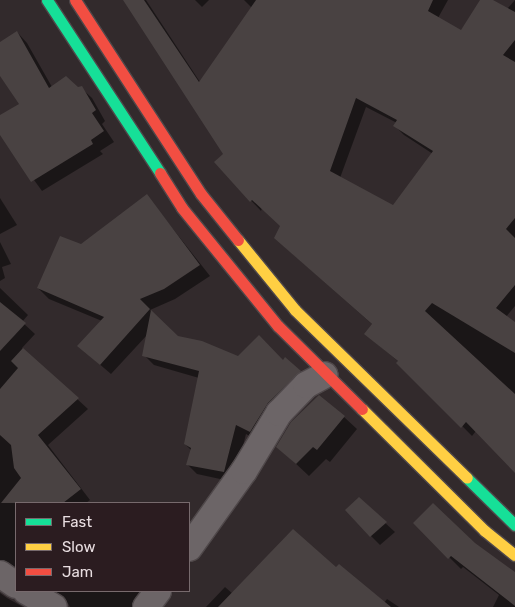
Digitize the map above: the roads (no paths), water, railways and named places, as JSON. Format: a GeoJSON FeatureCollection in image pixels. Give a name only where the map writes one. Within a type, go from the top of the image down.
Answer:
{"type":"FeatureCollection","features":[{"type":"Feature","properties":{"kind":"main road"},"geometry":{"type":"LineString","coordinates":[[47,0],[182,208],[278,326],[325,375],[485,531],[515,556]]}},
{"type":"Feature","properties":{"kind":"main road"},"geometry":{"type":"LineString","coordinates":[[75,0],[201,194],[295,310],[515,525]]}},
{"type":"Feature","properties":{"kind":"street"},"geometry":{"type":"LineString","coordinates":[[190,547],[244,471],[279,413],[306,385],[325,375]]}},
{"type":"Feature","properties":{"kind":"street"},"geometry":{"type":"LineString","coordinates":[[0,574],[15,584]]}},
{"type":"Feature","properties":{"kind":"street"},"geometry":{"type":"LineString","coordinates":[[28,592],[54,607]]}},
{"type":"Feature","properties":{"kind":"street"},"geometry":{"type":"LineString","coordinates":[[146,607],[157,592]]}}]}
